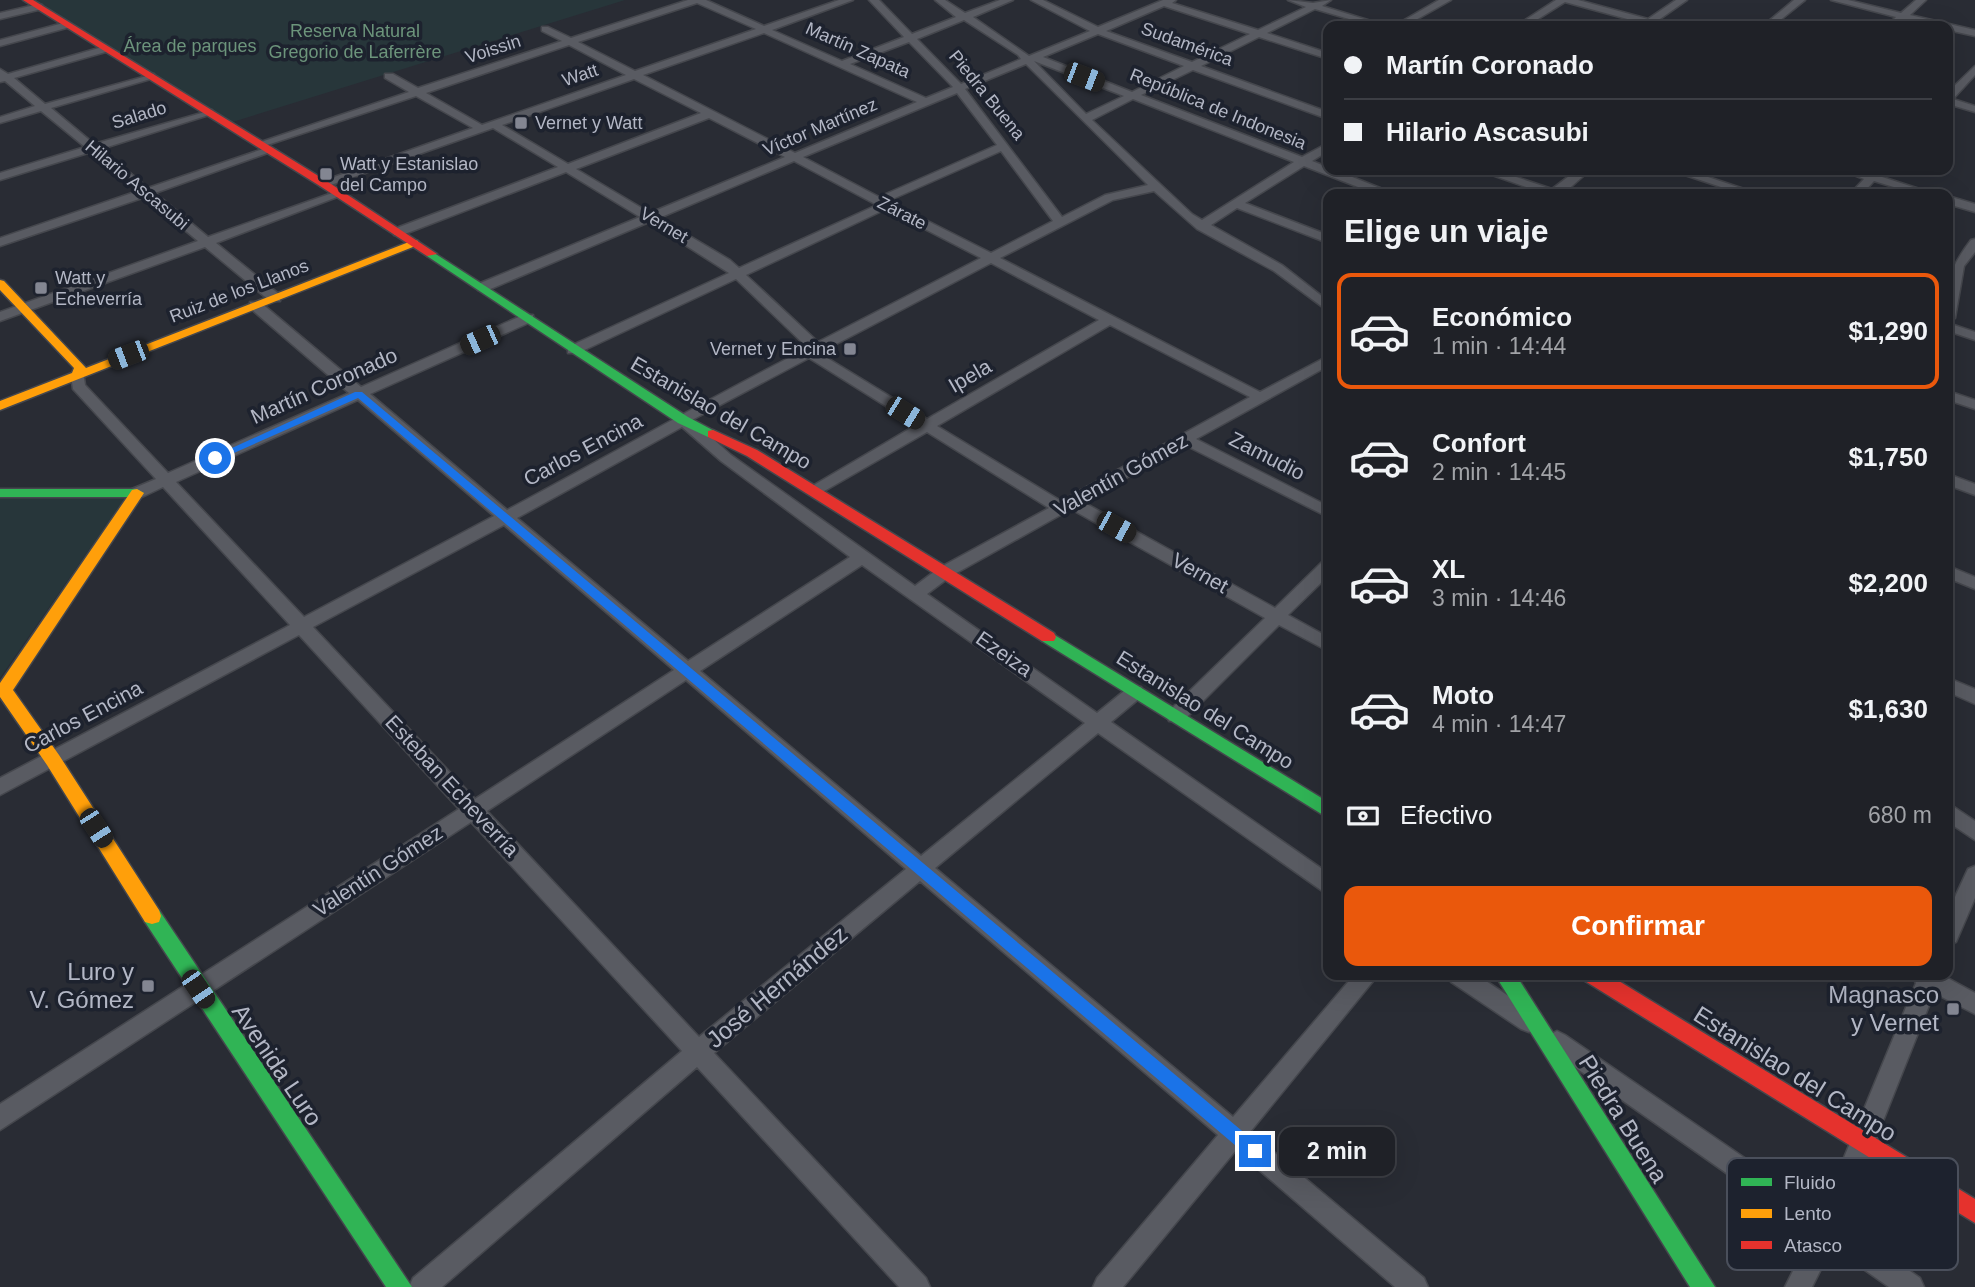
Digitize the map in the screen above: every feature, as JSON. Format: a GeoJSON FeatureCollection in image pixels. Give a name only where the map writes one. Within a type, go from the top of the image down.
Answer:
{"type":"FeatureCollection","features":[{"type":"Feature","properties":{"kind":"street","name":"Martín Zapata"},"geometry":{"type":"LineString","coordinates":[[698,0],[926,102]]}},
{"type":"Feature","properties":{"kind":"street","name":"Voissin"},"geometry":{"type":"LineString","coordinates":[[0,242],[147,192],[419,92],[698,0]]}},
{"type":"Feature","properties":{"kind":"street","name":"Watt"},"geometry":{"type":"LineString","coordinates":[[324,184],[848,0]]}},
{"type":"Feature","properties":{"kind":"street","name":"Piedra Buena"},"geometry":{"type":"LineString","coordinates":[[874,0],[959,88],[1060,222]]}},
{"type":"Feature","properties":{"kind":"street"},"geometry":{"type":"LineString","coordinates":[[940,0],[951,11],[1032,60],[1084,119],[1201,226],[1278,268],[1323,303]]}},
{"type":"Feature","properties":{"kind":"street"},"geometry":{"type":"LineString","coordinates":[[842,64],[1008,0]]}},
{"type":"Feature","properties":{"kind":"street","name":"Sudamérica"},"geometry":{"type":"LineString","coordinates":[[1036,0],[1098,31],[1323,114]]}},
{"type":"Feature","properties":{"kind":"street"},"geometry":{"type":"LineString","coordinates":[[1293,0],[1365,21]]}},
{"type":"Feature","properties":{"kind":"street"},"geometry":{"type":"LineString","coordinates":[[1084,119],[1195,67],[1326,0]]}},
{"type":"Feature","properties":{"kind":"street"},"geometry":{"type":"LineString","coordinates":[[1408,21],[1446,0]]}},
{"type":"Feature","properties":{"kind":"street"},"geometry":{"type":"LineString","coordinates":[[1529,21],[1565,0],[1637,21]]}},
{"type":"Feature","properties":{"kind":"street"},"geometry":{"type":"LineString","coordinates":[[1651,21],[1682,0]]}},
{"type":"Feature","properties":{"kind":"street"},"geometry":{"type":"LineString","coordinates":[[1774,21],[1800,0]]}},
{"type":"Feature","properties":{"kind":"street"},"geometry":{"type":"LineString","coordinates":[[1836,0],[1926,21]]}},
{"type":"Feature","properties":{"kind":"street"},"geometry":{"type":"LineString","coordinates":[[1898,21],[1921,0]]}},
{"type":"Feature","properties":{"kind":"street"},"geometry":{"type":"LineString","coordinates":[[1167,2],[1323,54]]}},
{"type":"Feature","properties":{"kind":"street","name":"Víctor Martínez"},"geometry":{"type":"LineString","coordinates":[[483,288],[1167,2]]}},
{"type":"Feature","properties":{"kind":"street"},"geometry":{"type":"LineString","coordinates":[[0,16],[33,3]]}},
{"type":"Feature","properties":{"kind":"street","name":"Estanislao del Campo"},"geometry":{"type":"LineString","coordinates":[[33,3],[324,184],[683,420],[752,453],[1323,808]]}},
{"type":"Feature","properties":{"kind":"street"},"geometry":{"type":"LineString","coordinates":[[0,43],[67,25]]}},
{"type":"Feature","properties":{"kind":"street"},"geometry":{"type":"LineString","coordinates":[[1953,28],[1975,33]]}},
{"type":"Feature","properties":{"kind":"street","name":"Zárate"},"geometry":{"type":"LineString","coordinates":[[545,29],[1260,397]]}},
{"type":"Feature","properties":{"kind":"street"},"geometry":{"type":"LineString","coordinates":[[2,76],[106,49]]}},
{"type":"Feature","properties":{"kind":"street","name":"República de Indonesia"},"geometry":{"type":"LineString","coordinates":[[1032,60],[1133,96],[1323,171]]}},
{"type":"Feature","properties":{"kind":"street"},"geometry":{"type":"LineString","coordinates":[[1953,93],[1975,69]]}},
{"type":"Feature","properties":{"kind":"street","name":"Hilario Ascasubi"},"geometry":{"type":"LineString","coordinates":[[2,76],[93,147],[275,298]]}},
{"type":"Feature","properties":{"kind":"street"},"geometry":{"type":"LineString","coordinates":[[0,120],[150,76]]}},
{"type":"Feature","properties":{"kind":"street"},"geometry":{"type":"LineString","coordinates":[[389,76],[480,128]]}},
{"type":"Feature","properties":{"kind":"street"},"geometry":{"type":"LineString","coordinates":[[1953,101],[1975,109]]}},
{"type":"Feature","properties":{"kind":"street","name":"Salado"},"geometry":{"type":"LineString","coordinates":[[0,177],[208,112]]}},
{"type":"Feature","properties":{"kind":"street"},"geometry":{"type":"LineString","coordinates":[[398,232],[709,114]]}},
{"type":"Feature","properties":{"kind":"street","name":"Vernet"},"geometry":{"type":"LineString","coordinates":[[493,124],[739,272],[813,351],[926,426],[1065,505],[1323,642]]}},
{"type":"Feature","properties":{"kind":"street"},"geometry":{"type":"LineString","coordinates":[[573,350],[994,148],[1004,146]]}},
{"type":"Feature","properties":{"kind":"street"},"geometry":{"type":"LineString","coordinates":[[1201,226],[1323,149]]}},
{"type":"Feature","properties":{"kind":"street","name":"República de Indonesia"},"geometry":{"type":"LineString","coordinates":[[1335,175],[1372,189]]}},
{"type":"Feature","properties":{"kind":"street"},"geometry":{"type":"LineString","coordinates":[[1499,175],[1539,189]]}},
{"type":"Feature","properties":{"kind":"street"},"geometry":{"type":"LineString","coordinates":[[1560,189],[1578,175]]}},
{"type":"Feature","properties":{"kind":"street"},"geometry":{"type":"LineString","coordinates":[[1693,175],[1738,189]]}},
{"type":"Feature","properties":{"kind":"street"},"geometry":{"type":"LineString","coordinates":[[1716,182],[1724,175]]}},
{"type":"Feature","properties":{"kind":"street"},"geometry":{"type":"LineString","coordinates":[[1861,189],[1873,175]]}},
{"type":"Feature","properties":{"kind":"street"},"geometry":{"type":"LineString","coordinates":[[1880,175],[1916,189]]}},
{"type":"Feature","properties":{"kind":"street","name":"Carlos Encina"},"geometry":{"type":"LineString","coordinates":[[0,788],[990,258],[1110,197],[1157,187]]}},
{"type":"Feature","properties":{"kind":"street"},"geometry":{"type":"LineString","coordinates":[[0,317],[339,194]]}},
{"type":"Feature","properties":{"kind":"street"},"geometry":{"type":"LineString","coordinates":[[1953,201],[1975,208]]}},
{"type":"Feature","properties":{"kind":"street"},"geometry":{"type":"LineString","coordinates":[[1237,204],[1323,237]]}},
{"type":"Feature","properties":{"kind":"street","name":"Ruiz de los Llanos"},"geometry":{"type":"LineString","coordinates":[[0,406],[414,243]]}},
{"type":"Feature","properties":{"kind":"street"},"geometry":{"type":"LineString","coordinates":[[1975,243],[1954,259],[1975,268]]}},
{"type":"Feature","properties":{"kind":"street","name":"Esteban Echeverría"},"geometry":{"type":"LineString","coordinates":[[0,283],[80,367],[78,386],[917,1287]]}},
{"type":"Feature","properties":{"kind":"street"},"geometry":{"type":"LineString","coordinates":[[256,305],[1415,1287]]}},
{"type":"Feature","properties":{"kind":"street","name":"Martín Coronado"},"geometry":{"type":"LineString","coordinates":[[137,493],[528,318]]}},
{"type":"Feature","properties":{"kind":"street","name":"Ipela"},"geometry":{"type":"LineString","coordinates":[[814,491],[1110,319]]}},
{"type":"Feature","properties":{"kind":"street"},"geometry":{"type":"LineString","coordinates":[[1953,329],[1975,336]]}},
{"type":"Feature","properties":{"kind":"street","name":"Valentín Gómez"},"geometry":{"type":"LineString","coordinates":[[917,593],[944,572],[1323,363]]}},
{"type":"Feature","properties":{"kind":"street"},"geometry":{"type":"LineString","coordinates":[[1953,397],[1975,405]]}},
{"type":"Feature","properties":{"kind":"street","name":"Ezeiza"},"geometry":{"type":"LineString","coordinates":[[683,420],[726,458],[1323,880]]}},
{"type":"Feature","properties":{"kind":"street","name":"Zamudio"},"geometry":{"type":"LineString","coordinates":[[1186,440],[1323,509]]}},
{"type":"Feature","properties":{"kind":"street"},"geometry":{"type":"LineString","coordinates":[[1953,481],[1975,490]]}},
{"type":"Feature","properties":{"kind":"street"},"geometry":{"type":"LineString","coordinates":[[0,493],[137,493]]}},
{"type":"Feature","properties":{"kind":"street","name":"Avenida Luro"},"geometry":{"type":"LineString","coordinates":[[137,493],[2,690],[53,760],[198,989],[400,1287]]}},
{"type":"Feature","properties":{"kind":"street","name":"Valentín Gómez"},"geometry":{"type":"LineString","coordinates":[[0,1118],[863,556]]}},
{"type":"Feature","properties":{"kind":"street"},"geometry":{"type":"LineString","coordinates":[[1176,716],[1323,571]]}},
{"type":"Feature","properties":{"kind":"street"},"geometry":{"type":"LineString","coordinates":[[1953,574],[1975,583]]}},
{"type":"Feature","properties":{"kind":"street"},"geometry":{"type":"LineString","coordinates":[[1953,687],[1975,697]]}},
{"type":"Feature","properties":{"kind":"street","name":"José Hernández"},"geometry":{"type":"LineString","coordinates":[[422,1287],[698,1052],[1097,720],[1135,692]]}},
{"type":"Feature","properties":{"kind":"street"},"geometry":{"type":"LineString","coordinates":[[1953,815],[1975,834]]}},
{"type":"Feature","properties":{"kind":"street"},"geometry":{"type":"LineString","coordinates":[[1953,824],[1975,834]]}},
{"type":"Feature","properties":{"kind":"street"},"geometry":{"type":"LineString","coordinates":[[1953,924],[1975,875]]}},
{"type":"Feature","properties":{"kind":"street"},"geometry":{"type":"LineString","coordinates":[[1106,1287],[1363,980]]}},
{"type":"Feature","properties":{"kind":"street"},"geometry":{"type":"LineString","coordinates":[[1466,980],[1727,1160]]}},
{"type":"Feature","properties":{"kind":"street","name":"Piedra Buena"},"geometry":{"type":"LineString","coordinates":[[1508,980],[1703,1287]]}},
{"type":"Feature","properties":{"kind":"street","name":"Estanislao del Campo"},"geometry":{"type":"LineString","coordinates":[[1600,980],[1888,1158]]}},
{"type":"Feature","properties":{"kind":"street"},"geometry":{"type":"LineString","coordinates":[[1855,1158],[1925,980]]}},
{"type":"Feature","properties":{"kind":"street"},"geometry":{"type":"LineString","coordinates":[[1934,980],[1975,1004]]}},
{"type":"Feature","properties":{"kind":"street","name":"Estanislao del Campo"},"geometry":{"type":"LineString","coordinates":[[1958,1201],[1975,1212]]}},
{"type":"Feature","properties":{"kind":"street"},"geometry":{"type":"LineString","coordinates":[[1798,1287],[1807,1270]]}},
{"type":"Feature","properties":{"kind":"street"},"geometry":{"type":"LineString","coordinates":[[1887,1270],[1912,1287]]}},
{"type":"Feature","properties":{"kind":"green space"},"geometry":{"type":"Polygon","coordinates":[[[27,0],[625,0],[226,124],[27,0]]]}},
{"type":"Feature","properties":{"kind":"green space"},"geometry":{"type":"Polygon","coordinates":[[[127,495],[0,678],[0,496],[127,495]]]}},
{"type":"Feature","properties":{"kind":"traffic: fast"},"geometry":{"type":"LineString","coordinates":[[431,254],[683,420],[713,434]]}},
{"type":"Feature","properties":{"kind":"traffic: fast"},"geometry":{"type":"LineString","coordinates":[[0,493],[137,493]]}},
{"type":"Feature","properties":{"kind":"traffic: fast"},"geometry":{"type":"LineString","coordinates":[[1048,637],[1323,808]]}},
{"type":"Feature","properties":{"kind":"traffic: fast"},"geometry":{"type":"LineString","coordinates":[[152,916],[400,1287]]}},
{"type":"Feature","properties":{"kind":"traffic: fast"},"geometry":{"type":"LineString","coordinates":[[1508,980],[1703,1287]]}},
{"type":"Feature","properties":{"kind":"traffic: slow"},"geometry":{"type":"LineString","coordinates":[[0,406],[414,243]]}},
{"type":"Feature","properties":{"kind":"traffic: slow"},"geometry":{"type":"LineString","coordinates":[[0,283],[80,367],[78,375]]}},
{"type":"Feature","properties":{"kind":"traffic: slow"},"geometry":{"type":"LineString","coordinates":[[4,690],[137,493]]}},
{"type":"Feature","properties":{"kind":"traffic: slow"},"geometry":{"type":"LineString","coordinates":[[4,690],[53,760],[152,916]]}},
{"type":"Feature","properties":{"kind":"traffic: jam"},"geometry":{"type":"LineString","coordinates":[[27,0],[324,184],[431,254]]}},
{"type":"Feature","properties":{"kind":"traffic: jam"},"geometry":{"type":"LineString","coordinates":[[713,434],[752,453],[1048,637]]}},
{"type":"Feature","properties":{"kind":"traffic: jam"},"geometry":{"type":"LineString","coordinates":[[1600,980],[1888,1158]]}},
{"type":"Feature","properties":{"kind":"traffic: jam"},"geometry":{"type":"LineString","coordinates":[[1958,1201],[1975,1212]]}},
{"type":"Feature","properties":{"kind":"place","name":"Vernet y Watt"},"geometry":{"type":"Point","coordinates":[521,123]}},
{"type":"Feature","properties":{"kind":"place","name":"Watt y Estanislao del Campo"},"geometry":{"type":"Point","coordinates":[326,174]}},
{"type":"Feature","properties":{"kind":"place","name":"Watt y Echeverría"},"geometry":{"type":"Point","coordinates":[41,288]}},
{"type":"Feature","properties":{"kind":"place","name":"Vernet y Encina"},"geometry":{"type":"Point","coordinates":[850,349]}},
{"type":"Feature","properties":{"kind":"place","name":"Luro y V. Gómez"},"geometry":{"type":"Point","coordinates":[148,986]}},
{"type":"Feature","properties":{"kind":"place","name":"Magnasco y Vernet"},"geometry":{"type":"Point","coordinates":[1953,1009]}},
{"type":"Feature","properties":{"kind":"route"},"geometry":{"type":"LineString","coordinates":[[215,458],[359,394],[1255,1151]]}},
{"type":"Feature","properties":{"kind":"park label","name":"Reserva Natural Gregorio de Laferrère"},"geometry":{"type":"Point","coordinates":[355,41]}},
{"type":"Feature","properties":{"kind":"park label","name":"Área de parques"},"geometry":{"type":"Point","coordinates":[190,46]}}]}
